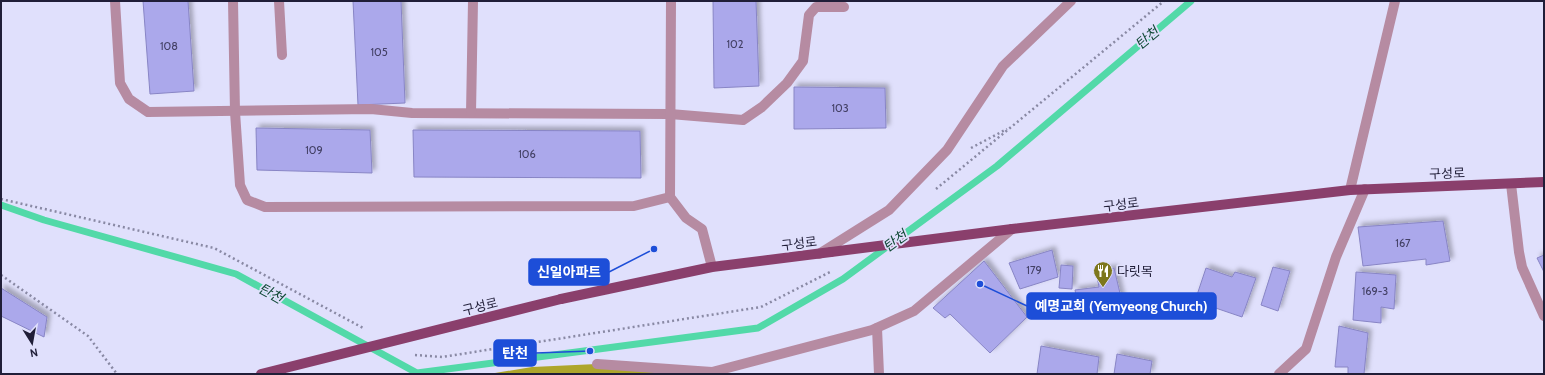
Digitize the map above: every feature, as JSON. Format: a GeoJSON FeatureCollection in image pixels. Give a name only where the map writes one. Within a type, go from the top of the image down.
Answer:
{"type":"FeatureCollection","features":[{"type":"Feature","properties":{"kind":"main road","name":"구성로"},"geometry":{"type":"LineString","coordinates":[[261,374],[561,299],[712,267],[1012,229],[1350,190],[1544,182]]}},
{"type":"Feature","properties":{"kind":"street"},"geometry":{"type":"LineString","coordinates":[[116,1],[120,83],[130,99],[148,112],[371,110],[412,113],[670,114],[743,120],[762,107],[787,83],[803,61],[809,15],[816,7],[844,7]]}},
{"type":"Feature","properties":{"kind":"street"},"geometry":{"type":"LineString","coordinates":[[233,1],[235,112],[240,185],[247,200],[265,207],[634,206],[670,197]]}},
{"type":"Feature","properties":{"kind":"street"},"geometry":{"type":"LineString","coordinates":[[279,1],[282,55]]}},
{"type":"Feature","properties":{"kind":"street"},"geometry":{"type":"LineString","coordinates":[[471,113],[473,1]]}},
{"type":"Feature","properties":{"kind":"street"},"geometry":{"type":"LineString","coordinates":[[671,1],[670,197],[686,218],[702,229],[712,267]]}},
{"type":"Feature","properties":{"kind":"street"},"geometry":{"type":"LineString","coordinates":[[819,254],[889,210],[947,150],[1003,66],[1071,1]]}},
{"type":"Feature","properties":{"kind":"street"},"geometry":{"type":"LineString","coordinates":[[1350,190],[1395,1]]}},
{"type":"Feature","properties":{"kind":"street"},"geometry":{"type":"LineString","coordinates":[[1511,184],[1522,267],[1544,316]]}},
{"type":"Feature","properties":{"kind":"street"},"geometry":{"type":"LineString","coordinates":[[1280,374],[1306,349],[1336,257],[1365,189]]}},
{"type":"Feature","properties":{"kind":"street"},"geometry":{"type":"LineString","coordinates":[[597,364],[712,372],[877,328],[914,311],[1012,229]]}},
{"type":"Feature","properties":{"kind":"street"},"geometry":{"type":"LineString","coordinates":[[877,328],[879,374]]}},
{"type":"Feature","properties":{"kind":"path"},"geometry":{"type":"LineString","coordinates":[[935,190],[1164,1]]}},
{"type":"Feature","properties":{"kind":"path"},"geometry":{"type":"LineString","coordinates":[[1,199],[214,248],[369,332]]}},
{"type":"Feature","properties":{"kind":"path"},"geometry":{"type":"LineString","coordinates":[[411,354],[442,357],[761,307],[836,268]]}},
{"type":"Feature","properties":{"kind":"path"},"geometry":{"type":"LineString","coordinates":[[1,275],[88,336],[117,374]]}},
{"type":"Feature","properties":{"kind":"shaded area"},"geometry":{"type":"Polygon","coordinates":[[[597,364],[713,374],[489,374],[532,367],[597,364]]]}},
{"type":"Feature","properties":{"kind":"building"},"geometry":{"type":"Polygon","coordinates":[[[143,1],[188,1],[194,91],[150,94],[143,1]]]}},
{"type":"Feature","properties":{"kind":"building"},"geometry":{"type":"Polygon","coordinates":[[[353,1],[401,1],[405,103],[358,105],[353,1]]]}},
{"type":"Feature","properties":{"kind":"building"},"geometry":{"type":"Polygon","coordinates":[[[713,1],[756,1],[759,86],[714,88],[713,1]]]}},
{"type":"Feature","properties":{"kind":"building"},"geometry":{"type":"Polygon","coordinates":[[[794,87],[885,88],[886,128],[794,129],[794,87]]]}},
{"type":"Feature","properties":{"kind":"building"},"geometry":{"type":"Polygon","coordinates":[[[256,128],[370,130],[372,173],[257,170],[256,128]]]}},
{"type":"Feature","properties":{"kind":"building"},"geometry":{"type":"Polygon","coordinates":[[[413,130],[640,131],[641,178],[414,177],[413,130]]]}},
{"type":"Feature","properties":{"kind":"building"},"geometry":{"type":"Polygon","coordinates":[[[1443,221],[1450,261],[1426,265],[1426,259],[1363,266],[1358,227],[1443,221]]]}},
{"type":"Feature","properties":{"kind":"building"},"geometry":{"type":"Polygon","coordinates":[[[1052,250],[1058,277],[1020,289],[1009,263],[1052,250]]]}},
{"type":"Feature","properties":{"kind":"building"},"geometry":{"type":"Polygon","coordinates":[[[1544,255],[1544,272],[1537,258],[1544,255]]]}},
{"type":"Feature","properties":{"kind":"building"},"geometry":{"type":"Polygon","coordinates":[[[984,261],[1027,317],[990,353],[950,314],[945,318],[933,308],[984,261]]]}},
{"type":"Feature","properties":{"kind":"building"},"geometry":{"type":"Polygon","coordinates":[[[1061,265],[1073,266],[1072,289],[1059,288],[1061,265]]]}},
{"type":"Feature","properties":{"kind":"building"},"geometry":{"type":"Polygon","coordinates":[[[1273,267],[1290,271],[1278,311],[1261,305],[1273,267]]]}},
{"type":"Feature","properties":{"kind":"building","name":"다릿목"},"geometry":{"type":"Polygon","coordinates":[[[1114,268],[1123,306],[1079,311],[1075,290],[1099,287],[1096,272],[1114,268]]]}},
{"type":"Feature","properties":{"kind":"building"},"geometry":{"type":"Polygon","coordinates":[[[1206,268],[1232,277],[1235,272],[1256,278],[1242,317],[1195,301],[1206,268]]]}},
{"type":"Feature","properties":{"kind":"building"},"geometry":{"type":"Polygon","coordinates":[[[1356,272],[1396,275],[1394,309],[1381,307],[1381,323],[1353,320],[1356,272]]]}},
{"type":"Feature","properties":{"kind":"building"},"geometry":{"type":"Polygon","coordinates":[[[1,288],[47,317],[44,337],[1,316],[1,288]]]}},
{"type":"Feature","properties":{"kind":"building"},"geometry":{"type":"Polygon","coordinates":[[[1339,326],[1368,333],[1364,374],[1348,374],[1348,367],[1335,367],[1339,326]]]}},
{"type":"Feature","properties":{"kind":"building"},"geometry":{"type":"Polygon","coordinates":[[[1041,346],[1099,357],[1097,374],[1037,374],[1041,346]]]}},
{"type":"Feature","properties":{"kind":"building"},"geometry":{"type":"Polygon","coordinates":[[[1117,354],[1152,361],[1150,374],[1114,374],[1117,354]]]}},
{"type":"Feature","properties":{"kind":"waterway","name":"탄천"},"geometry":{"type":"LineString","coordinates":[[1,205],[44,220],[236,274],[417,373],[758,328],[843,279],[997,166],[1191,1]]}},
{"type":"Feature","properties":{"kind":"place","name":"신일아파트"},"geometry":{"type":"Point","coordinates":[654,249]}},
{"type":"Feature","properties":{"kind":"place","name":"예명교회 (Yemyeong Church)"},"geometry":{"type":"Point","coordinates":[980,284]}},
{"type":"Feature","properties":{"kind":"place","name":"다릿목"},"geometry":{"type":"Point","coordinates":[1103,288]}},
{"type":"Feature","properties":{"kind":"place","name":"탄천"},"geometry":{"type":"Point","coordinates":[590,351]}}]}
